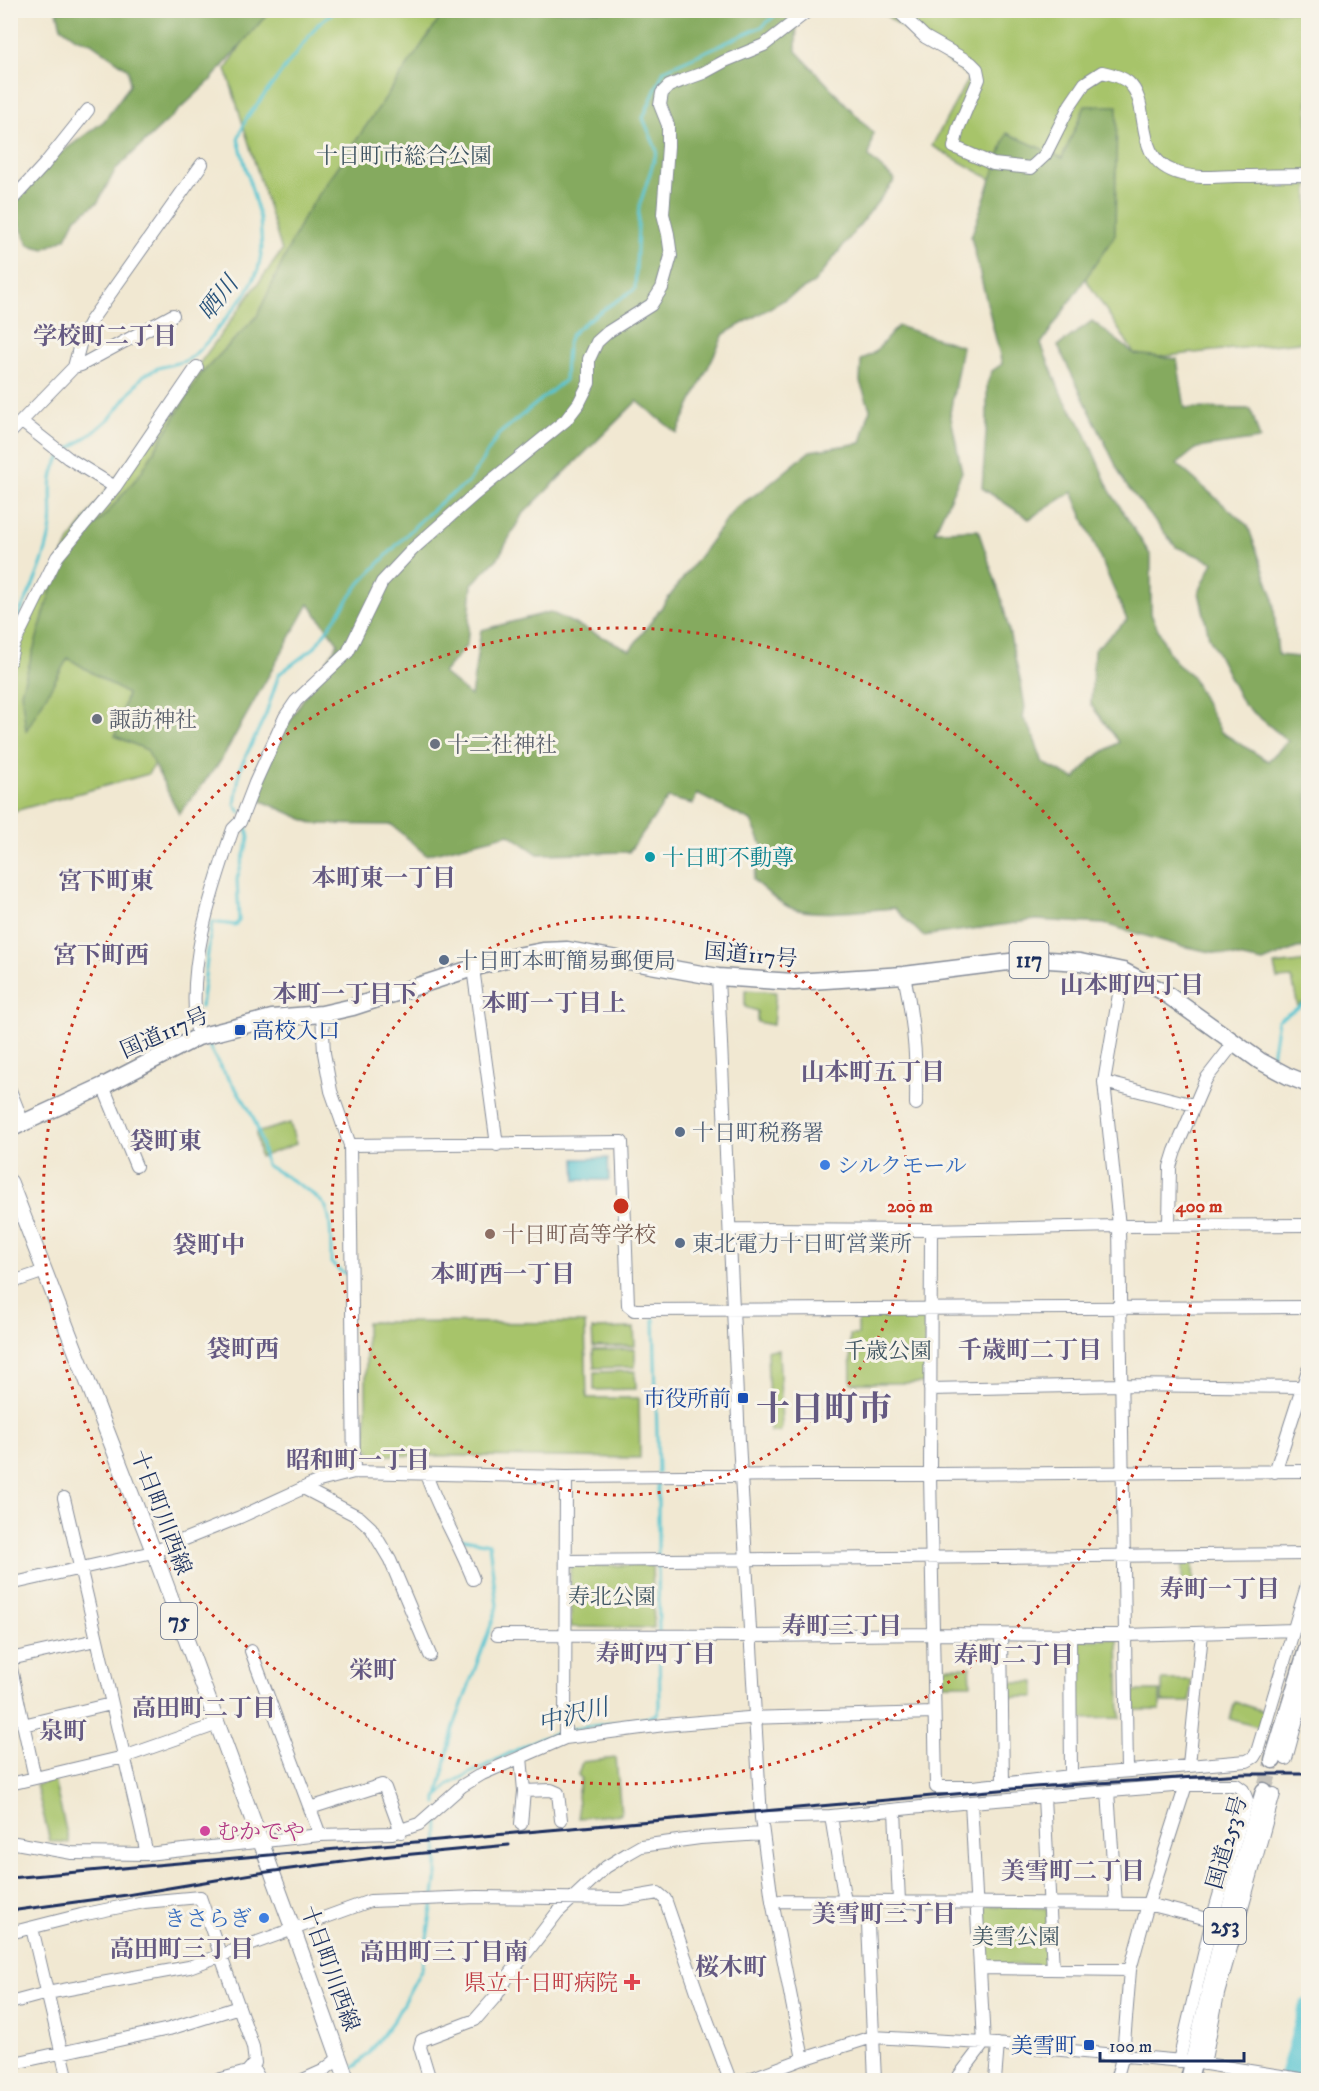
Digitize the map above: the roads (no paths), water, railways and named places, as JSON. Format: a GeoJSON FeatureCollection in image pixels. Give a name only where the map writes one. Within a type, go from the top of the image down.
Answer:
{"type":"FeatureCollection","features":[{"type":"Feature","properties":{"kind":"highway","name":"国道117号"},"geometry":{"type":"LineString","coordinates":[[17,1126],[103,1086],[198,1037],[272,1018],[322,1014],[359,1006],[473,968],[537,952],[567,950],[718,977],[794,982],[904,975],[1033,959],[1080,962],[1123,971],[1162,992],[1234,1043],[1279,1071],[1308,1084]]}},
{"type":"Feature","properties":{"kind":"highway"},"geometry":{"type":"LineString","coordinates":[[1279,1760],[1308,1646]]}},
{"type":"Feature","properties":{"kind":"highway","name":"国道253号"},"geometry":{"type":"LineString","coordinates":[[1189,2080],[1226,1922],[1269,1793]]}},
{"type":"Feature","properties":{"kind":"main road","name":"十日町川西線"},"geometry":{"type":"LineString","coordinates":[[10,1182],[218,1724],[340,2060]]}},
{"type":"Feature","properties":{"kind":"main road","name":"75"},"geometry":{"type":"LineString","coordinates":[[340,2060],[347,2080]]}},
{"type":"Feature","properties":{"kind":"street"},"geometry":{"type":"LineString","coordinates":[[198,1037],[194,1017],[194,988],[207,909],[233,829],[240,822],[285,717],[296,701],[348,652],[382,582],[414,548],[466,502],[566,420],[579,403],[589,383],[589,359],[597,342],[608,332],[651,305],[662,288],[670,256],[663,214],[668,125],[660,105],[662,93],[669,86],[765,45],[808,10]]}},
{"type":"Feature","properties":{"kind":"street"},"geometry":{"type":"LineString","coordinates":[[897,10],[925,37],[971,63],[977,69],[979,79],[958,129],[954,147],[993,164],[1031,168],[1045,155],[1070,105],[1085,83],[1102,72],[1117,75],[1130,84],[1138,100],[1143,131],[1149,148],[1158,161],[1174,172],[1197,177],[1308,175]]}},
{"type":"Feature","properties":{"kind":"street"},"geometry":{"type":"LineString","coordinates":[[10,202],[44,165],[88,110]]}},
{"type":"Feature","properties":{"kind":"street"},"geometry":{"type":"LineString","coordinates":[[10,433],[74,367],[82,336],[90,322],[202,164]]}},
{"type":"Feature","properties":{"kind":"street"},"geometry":{"type":"LineString","coordinates":[[74,367],[81,366],[173,315]]}},
{"type":"Feature","properties":{"kind":"street"},"geometry":{"type":"LineString","coordinates":[[10,661],[12,645],[57,556],[115,487],[197,367]]}},
{"type":"Feature","properties":{"kind":"street"},"geometry":{"type":"LineString","coordinates":[[22,422],[68,458],[115,487]]}},
{"type":"Feature","properties":{"kind":"street"},"geometry":{"type":"LineString","coordinates":[[473,968],[496,1144]]}},
{"type":"Feature","properties":{"kind":"street"},"geometry":{"type":"LineString","coordinates":[[1123,971],[1104,1082],[1119,1226],[1127,1772]]}},
{"type":"Feature","properties":{"kind":"street"},"geometry":{"type":"LineString","coordinates":[[904,975],[911,1005],[917,1059],[916,1104]]}},
{"type":"Feature","properties":{"kind":"street"},"geometry":{"type":"LineString","coordinates":[[718,977],[762,1834],[772,1901],[803,2058]]}},
{"type":"Feature","properties":{"kind":"street"},"geometry":{"type":"LineString","coordinates":[[322,1014],[324,1053],[331,1091],[350,1145],[354,1472]]}},
{"type":"Feature","properties":{"kind":"street"},"geometry":{"type":"LineString","coordinates":[[1169,1225],[1170,1167],[1206,1078],[1234,1043]]}},
{"type":"Feature","properties":{"kind":"street"},"geometry":{"type":"LineString","coordinates":[[1104,1082],[1194,1105]]}},
{"type":"Feature","properties":{"kind":"street"},"geometry":{"type":"LineString","coordinates":[[103,1086],[136,1166]]}},
{"type":"Feature","properties":{"kind":"street"},"geometry":{"type":"LineString","coordinates":[[10,1090],[17,1126]]}},
{"type":"Feature","properties":{"kind":"street"},"geometry":{"type":"LineString","coordinates":[[350,1145],[622,1142],[628,1305],[634,1310],[1308,1307]]}},
{"type":"Feature","properties":{"kind":"street"},"geometry":{"type":"LineString","coordinates":[[730,1229],[931,1230],[1169,1225],[1308,1225]]}},
{"type":"Feature","properties":{"kind":"street"},"geometry":{"type":"LineString","coordinates":[[931,1230],[930,1474],[936,1787],[973,1787],[1071,1776],[1238,1763],[1254,1757],[1308,1582]]}},
{"type":"Feature","properties":{"kind":"street"},"geometry":{"type":"LineString","coordinates":[[10,1283],[45,1271]]}},
{"type":"Feature","properties":{"kind":"street"},"geometry":{"type":"LineString","coordinates":[[1275,1472],[1308,1370]]}},
{"type":"Feature","properties":{"kind":"street"},"geometry":{"type":"LineString","coordinates":[[930,1389],[1122,1384],[1303,1387]]}},
{"type":"Feature","properties":{"kind":"street"},"geometry":{"type":"LineString","coordinates":[[10,1584],[153,1552],[240,1517],[319,1481],[354,1472],[566,1477],[1308,1471]]}},
{"type":"Feature","properties":{"kind":"street"},"geometry":{"type":"LineString","coordinates":[[426,1474],[436,1503],[452,1530],[473,1579]]}},
{"type":"Feature","properties":{"kind":"street"},"geometry":{"type":"LineString","coordinates":[[565,1738],[566,1477]]}},
{"type":"Feature","properties":{"kind":"street"},"geometry":{"type":"LineString","coordinates":[[303,1488],[359,1517],[371,1528],[390,1560],[430,1655]]}},
{"type":"Feature","properties":{"kind":"street"},"geometry":{"type":"LineString","coordinates":[[64,1498],[147,1854]]}},
{"type":"Feature","properties":{"kind":"street"},"geometry":{"type":"LineString","coordinates":[[566,1562],[1308,1554]]}},
{"type":"Feature","properties":{"kind":"street"},"geometry":{"type":"LineString","coordinates":[[497,1635],[1126,1635],[1294,1630]]}},
{"type":"Feature","properties":{"kind":"street"},"geometry":{"type":"LineString","coordinates":[[1189,1766],[1203,1633]]}},
{"type":"Feature","properties":{"kind":"street"},"geometry":{"type":"LineString","coordinates":[[1001,1634],[1003,1784]]}},
{"type":"Feature","properties":{"kind":"street"},"geometry":{"type":"LineString","coordinates":[[1070,1634],[1071,1776]]}},
{"type":"Feature","properties":{"kind":"street"},"geometry":{"type":"LineString","coordinates":[[10,1659],[96,1640]]}},
{"type":"Feature","properties":{"kind":"street"},"geometry":{"type":"LineString","coordinates":[[251,1651],[320,1835]]}},
{"type":"Feature","properties":{"kind":"street"},"geometry":{"type":"LineString","coordinates":[[10,1664],[35,1778]]}},
{"type":"Feature","properties":{"kind":"street"},"geometry":{"type":"LineString","coordinates":[[1279,1760],[1308,1679]]}},
{"type":"Feature","properties":{"kind":"street"},"geometry":{"type":"LineString","coordinates":[[23,1725],[111,1704]]}},
{"type":"Feature","properties":{"kind":"street"},"geometry":{"type":"LineString","coordinates":[[10,1842],[72,1853],[147,1854],[320,1835],[401,1832],[419,1824],[462,1786],[482,1774],[565,1738],[664,1725],[755,1717],[934,1713]]}},
{"type":"Feature","properties":{"kind":"street"},"geometry":{"type":"LineString","coordinates":[[10,1784],[124,1757],[218,1724]]}},
{"type":"Feature","properties":{"kind":"street"},"geometry":{"type":"LineString","coordinates":[[521,1757],[524,1791],[521,1824]]}},
{"type":"Feature","properties":{"kind":"street"},"geometry":{"type":"LineString","coordinates":[[310,1808],[382,1785],[401,1832]]}},
{"type":"Feature","properties":{"kind":"street"},"geometry":{"type":"LineString","coordinates":[[761,1818],[831,1816],[1186,1785],[1236,1785],[1243,1790],[1247,1800],[1212,1920],[1192,2062]]}},
{"type":"Feature","properties":{"kind":"street"},"geometry":{"type":"LineString","coordinates":[[1116,2080],[1123,2055],[1130,1970],[1148,1904],[1186,1785]]}},
{"type":"Feature","properties":{"kind":"street"},"geometry":{"type":"LineString","coordinates":[[524,1791],[558,1792],[561,1820]]}},
{"type":"Feature","properties":{"kind":"street"},"geometry":{"type":"LineString","coordinates":[[1108,1792],[1116,1904]]}},
{"type":"Feature","properties":{"kind":"street"},"geometry":{"type":"LineString","coordinates":[[1044,1797],[1053,1969]]}},
{"type":"Feature","properties":{"kind":"street"},"geometry":{"type":"LineString","coordinates":[[956,2080],[984,2043],[971,1802]]}},
{"type":"Feature","properties":{"kind":"street"},"geometry":{"type":"LineString","coordinates":[[895,1810],[899,1902]]}},
{"type":"Feature","properties":{"kind":"street"},"geometry":{"type":"LineString","coordinates":[[831,1816],[845,1902]]}},
{"type":"Feature","properties":{"kind":"street"},"geometry":{"type":"LineString","coordinates":[[430,2080],[420,2047],[422,2040],[475,2020],[571,1899],[606,1868],[641,1846],[700,1838],[762,1834]]}},
{"type":"Feature","properties":{"kind":"street"},"geometry":{"type":"LineString","coordinates":[[10,2002],[189,1967],[370,1901],[477,1897],[622,1899],[658,1893],[665,1899],[730,2080]]}},
{"type":"Feature","properties":{"kind":"street"},"geometry":{"type":"LineString","coordinates":[[10,1933],[144,1902],[200,1897],[253,2047],[255,2063],[247,2072],[218,2080]]}},
{"type":"Feature","properties":{"kind":"street"},"geometry":{"type":"LineString","coordinates":[[772,1901],[1148,1904],[1212,1920]]}},
{"type":"Feature","properties":{"kind":"street"},"geometry":{"type":"LineString","coordinates":[[867,1902],[875,2080]]}},
{"type":"Feature","properties":{"kind":"street"},"geometry":{"type":"LineString","coordinates":[[32,1928],[68,2080]]}},
{"type":"Feature","properties":{"kind":"street"},"geometry":{"type":"LineString","coordinates":[[980,1968],[1130,1970]]}},
{"type":"Feature","properties":{"kind":"street"},"geometry":{"type":"LineString","coordinates":[[10,2064],[169,2029],[239,2007]]}},
{"type":"Feature","properties":{"kind":"street"},"geometry":{"type":"LineString","coordinates":[[747,2080],[803,2058],[872,2037],[998,2044],[1123,2055],[1192,2062],[1307,2080]]}},
{"type":"Feature","properties":{"kind":"street"},"geometry":{"type":"LineString","coordinates":[[994,2080],[998,2044]]}},
{"type":"Feature","properties":{"kind":"street"},"geometry":{"type":"LineString","coordinates":[[303,2080],[340,2060]]}},
{"type":"Feature","properties":{"kind":"street"},"geometry":{"type":"LineString","coordinates":[[252,2066],[260,2080]]}},
{"type":"Feature","properties":{"kind":"water"},"geometry":{"type":"Polygon","coordinates":[[[608,1158],[609,1180],[576,1180],[575,1159],[608,1158]]]}},
{"type":"Feature","properties":{"kind":"waterway","name":"晒川"},"geometry":{"type":"LineString","coordinates":[[65,452],[111,417],[143,376],[158,368],[185,361],[193,356],[247,292],[258,270],[262,249],[260,219],[238,139],[246,119],[319,23],[336,10]]}},
{"type":"Feature","properties":{"kind":"waterway"},"geometry":{"type":"LineString","coordinates":[[240,812],[235,805],[240,768],[266,714],[279,674],[314,648],[360,583],[421,520],[446,498],[468,483],[499,434],[565,380],[567,347],[574,332],[635,289],[639,207],[657,151],[643,118],[664,70],[763,26],[781,10]]}},
{"type":"Feature","properties":{"kind":"waterway","name":"晒川"},"geometry":{"type":"LineString","coordinates":[[10,632],[45,553],[52,517],[53,473],[61,457]]}},
{"type":"Feature","properties":{"kind":"waterway"},"geometry":{"type":"LineString","coordinates":[[201,1007],[212,922],[235,925],[239,921],[237,879],[249,838],[245,820]]}},
{"type":"Feature","properties":{"kind":"waterway"},"geometry":{"type":"LineString","coordinates":[[1272,1057],[1278,1020],[1304,1004],[1308,1004]]}},
{"type":"Feature","properties":{"kind":"waterway"},"geometry":{"type":"LineString","coordinates":[[207,1040],[216,1059],[253,1117],[266,1165],[306,1190],[325,1206],[330,1225],[331,1263],[348,1274]]}},
{"type":"Feature","properties":{"kind":"waterway","name":"中沢川"},"geometry":{"type":"LineString","coordinates":[[654,1319],[658,1473]]}},
{"type":"Feature","properties":{"kind":"waterway","name":"中沢川"},"geometry":{"type":"LineString","coordinates":[[658,1480],[658,1557]]}},
{"type":"Feature","properties":{"kind":"waterway"},"geometry":{"type":"LineString","coordinates":[[438,1796],[453,1729],[497,1605],[489,1544],[460,1538]]}},
{"type":"Feature","properties":{"kind":"waterway","name":"中沢川"},"geometry":{"type":"LineString","coordinates":[[658,1564],[659,1632]]}},
{"type":"Feature","properties":{"kind":"waterway","name":"中沢川"},"geometry":{"type":"LineString","coordinates":[[567,1730],[647,1718],[657,1714],[660,1706],[659,1639]]}},
{"type":"Feature","properties":{"kind":"waterway","name":"中沢川"},"geometry":{"type":"LineString","coordinates":[[437,1803],[437,1798],[449,1784],[536,1740],[561,1732]]}},
{"type":"Feature","properties":{"kind":"waterway","name":"中沢川"},"geometry":{"type":"LineString","coordinates":[[434,1895],[437,1875],[438,1812]]}},
{"type":"Feature","properties":{"kind":"waterway","name":"中沢川"},"geometry":{"type":"LineString","coordinates":[[349,2070],[369,2053],[395,2018],[422,1968],[433,1902]]}},
{"type":"Feature","properties":{"kind":"waterway"},"geometry":{"type":"LineString","coordinates":[[1287,2080],[1308,2007]]}},
{"type":"Feature","properties":{"kind":"waterway","name":"中沢川"},"geometry":{"type":"LineString","coordinates":[[330,2080],[340,2075]]}},
{"type":"Feature","properties":{"kind":"tunnel"},"geometry":{"type":"LineString","coordinates":[[1264,1791],[1273,1760]]}},
{"type":"Feature","properties":{"kind":"railway"},"geometry":{"type":"LineString","coordinates":[[10,1878],[1034,1787],[1243,1774],[1308,1774]]}},
{"type":"Feature","properties":{"kind":"railway"},"geometry":{"type":"LineString","coordinates":[[10,1911],[127,1895],[252,1874],[381,1857],[509,1845]]}},
{"type":"Feature","properties":{"kind":"place","name":"諏訪神社"},"geometry":{"type":"Point","coordinates":[97,719]}},
{"type":"Feature","properties":{"kind":"place","name":"十二社神社"},"geometry":{"type":"Point","coordinates":[435,744]}},
{"type":"Feature","properties":{"kind":"place","name":"十日町不動尊"},"geometry":{"type":"Point","coordinates":[650,857]}},
{"type":"Feature","properties":{"kind":"place","name":"十日町本町簡易郵便局"},"geometry":{"type":"Point","coordinates":[444,960]}},
{"type":"Feature","properties":{"kind":"place","name":"高校入口"},"geometry":{"type":"Point","coordinates":[240,1030]}},
{"type":"Feature","properties":{"kind":"place","name":"十日町税務署"},"geometry":{"type":"Point","coordinates":[680,1132]}},
{"type":"Feature","properties":{"kind":"place","name":"シルクモール"},"geometry":{"type":"Point","coordinates":[825,1165]}},
{"type":"Feature","properties":{"kind":"place","name":"十日町高等学校"},"geometry":{"type":"Point","coordinates":[490,1234]}},
{"type":"Feature","properties":{"kind":"place","name":"東北電力十日町営業所"},"geometry":{"type":"Point","coordinates":[680,1243]}},
{"type":"Feature","properties":{"kind":"place","name":"市役所前"},"geometry":{"type":"Point","coordinates":[743,1398]}},
{"type":"Feature","properties":{"kind":"place","name":"むかでや"},"geometry":{"type":"Point","coordinates":[205,1831]}},
{"type":"Feature","properties":{"kind":"place","name":"きさらぎ"},"geometry":{"type":"Point","coordinates":[264,1918]}},
{"type":"Feature","properties":{"kind":"place","name":"県立十日町病院"},"geometry":{"type":"Point","coordinates":[632,1982]}},
{"type":"Feature","properties":{"kind":"place","name":"美雪町"},"geometry":{"type":"Point","coordinates":[1089,2045]}},
{"type":"Feature","properties":{"kind":"district","name":"学校町二丁目"},"geometry":{"type":"Point","coordinates":[105,336]}},
{"type":"Feature","properties":{"kind":"district","name":"本町東一丁目"},"geometry":{"type":"Point","coordinates":[384,878]}},
{"type":"Feature","properties":{"kind":"district","name":"宮下町東"},"geometry":{"type":"Point","coordinates":[106,881]}},
{"type":"Feature","properties":{"kind":"district","name":"宮下町西"},"geometry":{"type":"Point","coordinates":[101,955]}},
{"type":"Feature","properties":{"kind":"district","name":"山本町四丁目"},"geometry":{"type":"Point","coordinates":[1132,985]}},
{"type":"Feature","properties":{"kind":"district","name":"本町一丁目下"},"geometry":{"type":"Point","coordinates":[345,994]}},
{"type":"Feature","properties":{"kind":"district","name":"本町一丁目上"},"geometry":{"type":"Point","coordinates":[554,1003]}},
{"type":"Feature","properties":{"kind":"district","name":"山本町五丁目"},"geometry":{"type":"Point","coordinates":[873,1072]}},
{"type":"Feature","properties":{"kind":"district","name":"袋町東"},"geometry":{"type":"Point","coordinates":[166,1141]}},
{"type":"Feature","properties":{"kind":"district","name":"袋町中"},"geometry":{"type":"Point","coordinates":[209,1245]}},
{"type":"Feature","properties":{"kind":"district","name":"本町西一丁目"},"geometry":{"type":"Point","coordinates":[503,1274]}},
{"type":"Feature","properties":{"kind":"district","name":"袋町西"},"geometry":{"type":"Point","coordinates":[243,1349]}},
{"type":"Feature","properties":{"kind":"district","name":"千歳町二丁目"},"geometry":{"type":"Point","coordinates":[1030,1350]}},
{"type":"Feature","properties":{"kind":"district","name":"十日町市"},"geometry":{"type":"Point","coordinates":[824,1408]}},
{"type":"Feature","properties":{"kind":"district","name":"昭和町一丁目"},"geometry":{"type":"Point","coordinates":[358,1460]}},
{"type":"Feature","properties":{"kind":"district","name":"寿町一丁目"},"geometry":{"type":"Point","coordinates":[1220,1589]}},
{"type":"Feature","properties":{"kind":"district","name":"寿町三丁目"},"geometry":{"type":"Point","coordinates":[842,1626]}},
{"type":"Feature","properties":{"kind":"district","name":"寿町四丁目"},"geometry":{"type":"Point","coordinates":[656,1654]}},
{"type":"Feature","properties":{"kind":"district","name":"寿町二丁目"},"geometry":{"type":"Point","coordinates":[1014,1655]}},
{"type":"Feature","properties":{"kind":"district","name":"栄町"},"geometry":{"type":"Point","coordinates":[373,1670]}},
{"type":"Feature","properties":{"kind":"district","name":"高田町二丁目"},"geometry":{"type":"Point","coordinates":[204,1708]}},
{"type":"Feature","properties":{"kind":"district","name":"泉町"},"geometry":{"type":"Point","coordinates":[63,1731]}},
{"type":"Feature","properties":{"kind":"district","name":"美雪町二丁目"},"geometry":{"type":"Point","coordinates":[1073,1871]}},
{"type":"Feature","properties":{"kind":"district","name":"美雪町三丁目"},"geometry":{"type":"Point","coordinates":[884,1914]}},
{"type":"Feature","properties":{"kind":"district","name":"高田町三丁目"},"geometry":{"type":"Point","coordinates":[182,1949]}},
{"type":"Feature","properties":{"kind":"district","name":"高田町三丁目南"},"geometry":{"type":"Point","coordinates":[444,1952]}},
{"type":"Feature","properties":{"kind":"district","name":"桜木町"},"geometry":{"type":"Point","coordinates":[731,1967]}},
{"type":"Feature","properties":{"kind":"park label","name":"十日町市総合公園"},"geometry":{"type":"Point","coordinates":[404,155]}},
{"type":"Feature","properties":{"kind":"park label","name":"千歳公園"},"geometry":{"type":"Point","coordinates":[888,1350]}},
{"type":"Feature","properties":{"kind":"park label","name":"寿北公園"},"geometry":{"type":"Point","coordinates":[612,1596]}},
{"type":"Feature","properties":{"kind":"park label","name":"美雪公園"},"geometry":{"type":"Point","coordinates":[1016,1936]}}]}
